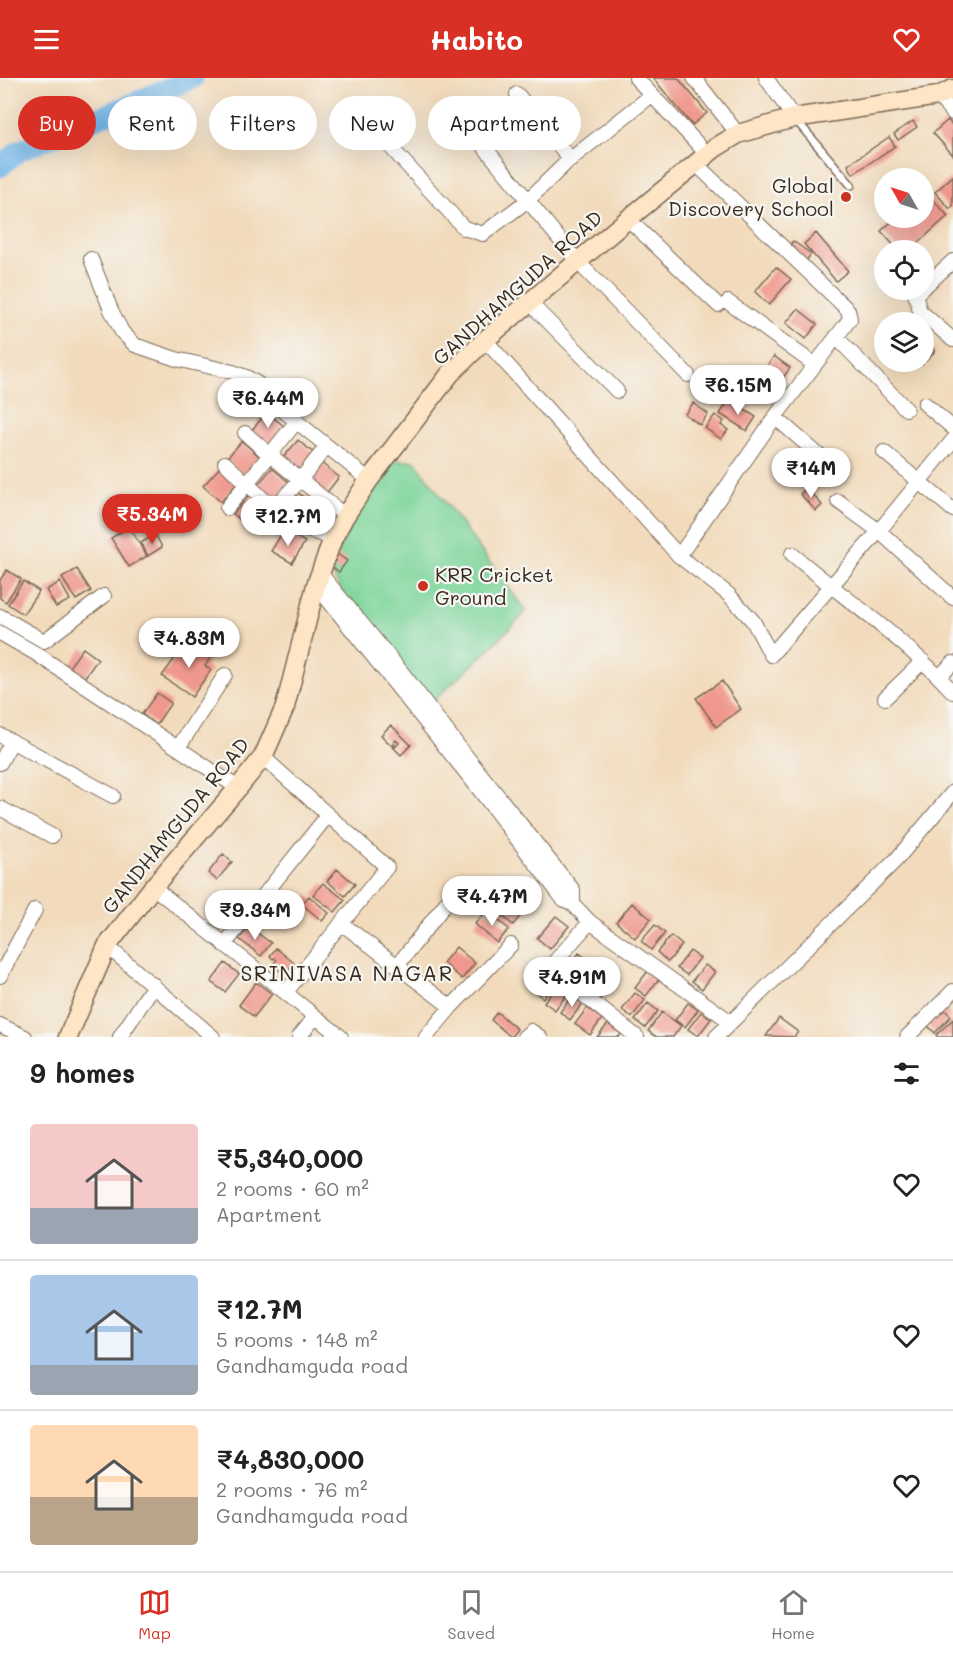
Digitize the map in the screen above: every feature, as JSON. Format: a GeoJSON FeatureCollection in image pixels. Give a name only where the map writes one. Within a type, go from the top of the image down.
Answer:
{"type":"FeatureCollection","features":[{"type":"Feature","properties":{"kind":"street"},"geometry":{"type":"LineString","coordinates":[[636,78],[652,95],[701,159],[848,310],[850,319],[775,417],[679,556]]}},
{"type":"Feature","properties":{"kind":"street"},"geometry":{"type":"LineString","coordinates":[[694,78],[738,134]]}},
{"type":"Feature","properties":{"kind":"street"},"geometry":{"type":"LineString","coordinates":[[766,78],[794,118]]}},
{"type":"Feature","properties":{"kind":"street"},"geometry":{"type":"LineString","coordinates":[[945,93],[953,113]]}},
{"type":"Feature","properties":{"kind":"street","name":"GANDHAMGUDA ROAD"},"geometry":{"type":"LineString","coordinates":[[68,1037],[107,946],[153,887],[263,757],[285,707],[318,579],[333,538],[369,480],[450,374],[485,340],[628,219],[701,159],[738,134],[794,118],[945,93]]}},
{"type":"Feature","properties":{"kind":"street"},"geometry":{"type":"LineString","coordinates":[[517,94],[571,159]]}},
{"type":"Feature","properties":{"kind":"street"},"geometry":{"type":"LineString","coordinates":[[393,150],[464,228],[483,234],[528,200],[571,159],[652,95]]}},
{"type":"Feature","properties":{"kind":"street"},"geometry":{"type":"LineString","coordinates":[[487,150],[578,262],[688,375]]}},
{"type":"Feature","properties":{"kind":"street"},"geometry":{"type":"LineString","coordinates":[[628,219],[723,303],[815,365]]}},
{"type":"Feature","properties":{"kind":"street"},"geometry":{"type":"LineString","coordinates":[[91,259],[122,332],[135,345],[176,359],[246,377],[258,384],[285,412],[369,480]]}},
{"type":"Feature","properties":{"kind":"street"},"geometry":{"type":"LineString","coordinates":[[934,278],[953,261]]}},
{"type":"Feature","properties":{"kind":"street"},"geometry":{"type":"LineString","coordinates":[[917,300],[920,311],[953,340]]}},
{"type":"Feature","properties":{"kind":"street"},"geometry":{"type":"LineString","coordinates":[[530,303],[617,391]]}},
{"type":"Feature","properties":{"kind":"street"},"geometry":{"type":"LineString","coordinates":[[836,337],[906,408]]}},
{"type":"Feature","properties":{"kind":"street"},"geometry":{"type":"LineString","coordinates":[[485,340],[679,556],[728,594],[753,621],[771,655],[879,531],[953,440]]}},
{"type":"Feature","properties":{"kind":"street"},"geometry":{"type":"LineString","coordinates":[[925,405],[953,428]]}},
{"type":"Feature","properties":{"kind":"street"},"geometry":{"type":"LineString","coordinates":[[775,417],[837,471]]}},
{"type":"Feature","properties":{"kind":"street"},"geometry":{"type":"LineString","coordinates":[[227,508],[297,421]]}},
{"type":"Feature","properties":{"kind":"street"},"geometry":{"type":"LineString","coordinates":[[245,433],[345,516]]}},
{"type":"Feature","properties":{"kind":"street"},"geometry":{"type":"LineString","coordinates":[[274,509],[327,446]]}},
{"type":"Feature","properties":{"kind":"street"},"geometry":{"type":"LineString","coordinates":[[884,452],[953,510]]}},
{"type":"Feature","properties":{"kind":"street"},"geometry":{"type":"LineString","coordinates":[[225,463],[274,509],[298,527],[333,538]]}},
{"type":"Feature","properties":{"kind":"street"},"geometry":{"type":"LineString","coordinates":[[838,501],[879,531],[953,598]]}},
{"type":"Feature","properties":{"kind":"street"},"geometry":{"type":"LineString","coordinates":[[792,554],[907,646],[953,693]]}},
{"type":"Feature","properties":{"kind":"street"},"geometry":{"type":"LineString","coordinates":[[318,579],[404,675],[433,722],[505,813],[563,899],[573,904],[590,922],[731,1022]]}},
{"type":"Feature","properties":{"kind":"street"},"geometry":{"type":"LineString","coordinates":[[35,653],[44,641],[104,596]]}},
{"type":"Feature","properties":{"kind":"street"},"geometry":{"type":"LineString","coordinates":[[0,616],[44,641]]}},
{"type":"Feature","properties":{"kind":"street"},"geometry":{"type":"LineString","coordinates":[[0,633],[35,653],[238,788]]}},
{"type":"Feature","properties":{"kind":"street"},"geometry":{"type":"LineString","coordinates":[[885,698],[923,661]]}},
{"type":"Feature","properties":{"kind":"street"},"geometry":{"type":"LineString","coordinates":[[939,677],[953,663]]}},
{"type":"Feature","properties":{"kind":"street"},"geometry":{"type":"LineString","coordinates":[[178,748],[225,675]]}},
{"type":"Feature","properties":{"kind":"street"},"geometry":{"type":"LineString","coordinates":[[0,763],[6,738],[113,796]]}},
{"type":"Feature","properties":{"kind":"street"},"geometry":{"type":"LineString","coordinates":[[263,757],[387,867],[286,992]]}},
{"type":"Feature","properties":{"kind":"street"},"geometry":{"type":"LineString","coordinates":[[716,1037],[896,860],[953,792]]}},
{"type":"Feature","properties":{"kind":"street"},"geometry":{"type":"LineString","coordinates":[[0,808],[52,836]]}},
{"type":"Feature","properties":{"kind":"street"},"geometry":{"type":"LineString","coordinates":[[224,945],[328,815]]}},
{"type":"Feature","properties":{"kind":"street"},"geometry":{"type":"LineString","coordinates":[[153,887],[341,1037]]}},
{"type":"Feature","properties":{"kind":"street"},"geometry":{"type":"LineString","coordinates":[[397,966],[457,889]]}},
{"type":"Feature","properties":{"kind":"street"},"geometry":{"type":"LineString","coordinates":[[0,976],[5,955],[35,910]]}},
{"type":"Feature","properties":{"kind":"street"},"geometry":{"type":"LineString","coordinates":[[590,922],[549,968],[637,1037]]}},
{"type":"Feature","properties":{"kind":"street"},"geometry":{"type":"LineString","coordinates":[[341,923],[450,1006]]}},
{"type":"Feature","properties":{"kind":"street"},"geometry":{"type":"LineString","coordinates":[[426,1037],[450,1006],[510,945]]}},
{"type":"Feature","properties":{"kind":"street"},"geometry":{"type":"LineString","coordinates":[[107,946],[213,1037]]}},
{"type":"Feature","properties":{"kind":"street"},"geometry":{"type":"LineString","coordinates":[[120,1037],[154,985]]}},
{"type":"Feature","properties":{"kind":"street"},"geometry":{"type":"LineString","coordinates":[[907,1037],[950,1000]]}},
{"type":"Feature","properties":{"kind":"street"},"geometry":{"type":"LineString","coordinates":[[299,1037],[315,1017]]}},
{"type":"Feature","properties":{"kind":"street"},"geometry":{"type":"LineString","coordinates":[[0,1025],[25,1037]]}},
{"type":"Feature","properties":{"kind":"street"},"geometry":{"type":"LineString","coordinates":[[524,1037],[531,1031],[540,1037]]}},
{"type":"Feature","properties":{"kind":"lane"},"geometry":{"type":"LineString","coordinates":[[794,118],[850,185]]}},
{"type":"Feature","properties":{"kind":"green space","name":"KRR Cricket Ground"},"geometry":{"type":"Polygon","coordinates":[[[393,461],[415,461],[525,610],[522,616],[481,657],[431,703],[344,595],[330,569],[357,512],[393,461]]]}},
{"type":"Feature","properties":{"kind":"building"},"geometry":{"type":"Polygon","coordinates":[[[653,78],[678,78],[707,113],[692,125],[653,78]]]}},
{"type":"Feature","properties":{"kind":"building"},"geometry":{"type":"Polygon","coordinates":[[[948,120],[953,126],[953,155],[933,133],[948,120]]]}},
{"type":"Feature","properties":{"kind":"building"},"geometry":{"type":"Polygon","coordinates":[[[913,121],[917,127],[898,140],[894,134],[913,121]]]}},
{"type":"Feature","properties":{"kind":"building"},"geometry":{"type":"Polygon","coordinates":[[[889,137],[895,146],[853,174],[848,165],[889,137]]]}},
{"type":"Feature","properties":{"kind":"building"},"geometry":{"type":"Polygon","coordinates":[[[953,176],[953,206],[950,209],[935,192],[953,176]]]}},
{"type":"Feature","properties":{"kind":"building"},"geometry":{"type":"Polygon","coordinates":[[[934,201],[948,216],[921,240],[889,240],[881,231],[884,228],[934,228],[934,201]]]}},
{"type":"Feature","properties":{"kind":"building"},"geometry":{"type":"Polygon","coordinates":[[[816,233],[848,271],[836,281],[804,244],[816,233]]]}},
{"type":"Feature","properties":{"kind":"building"},"geometry":{"type":"Polygon","coordinates":[[[793,241],[811,254],[807,260],[789,246],[793,241]]]}},
{"type":"Feature","properties":{"kind":"building"},"geometry":{"type":"Polygon","coordinates":[[[776,267],[791,279],[769,305],[755,292],[776,267]]]}},
{"type":"Feature","properties":{"kind":"building"},"geometry":{"type":"Polygon","coordinates":[[[798,309],[817,324],[806,339],[786,323],[798,309]]]}},
{"type":"Feature","properties":{"kind":"building"},"geometry":{"type":"Polygon","coordinates":[[[774,356],[790,368],[783,378],[767,366],[774,356]]]}},
{"type":"Feature","properties":{"kind":"building"},"geometry":{"type":"Polygon","coordinates":[[[757,367],[773,380],[758,398],[742,385],[757,367]]]}},
{"type":"Feature","properties":{"kind":"building"},"geometry":{"type":"Polygon","coordinates":[[[729,400],[756,417],[747,431],[720,414],[729,400]]]}},
{"type":"Feature","properties":{"kind":"building"},"geometry":{"type":"Polygon","coordinates":[[[693,403],[708,414],[700,425],[685,414],[693,403]]]}},
{"type":"Feature","properties":{"kind":"building"},"geometry":{"type":"Polygon","coordinates":[[[267,412],[285,427],[269,446],[251,431],[267,412]]]}},
{"type":"Feature","properties":{"kind":"building"},"geometry":{"type":"Polygon","coordinates":[[[715,415],[724,421],[721,425],[728,430],[721,439],[705,428],[715,415]]]}},
{"type":"Feature","properties":{"kind":"building"},"geometry":{"type":"Polygon","coordinates":[[[298,440],[316,455],[300,474],[282,459],[298,440]]]}},
{"type":"Feature","properties":{"kind":"building"},"geometry":{"type":"Polygon","coordinates":[[[242,441],[260,457],[244,475],[226,459],[242,441]]]}},
{"type":"Feature","properties":{"kind":"building"},"geometry":{"type":"Polygon","coordinates":[[[320,462],[339,477],[324,496],[305,481],[320,462]]]}},
{"type":"Feature","properties":{"kind":"building"},"geometry":{"type":"Polygon","coordinates":[[[220,467],[237,483],[221,502],[203,486],[220,467]]]}},
{"type":"Feature","properties":{"kind":"building"},"geometry":{"type":"Polygon","coordinates":[[[272,468],[291,484],[275,503],[256,487],[272,468]]]}},
{"type":"Feature","properties":{"kind":"building"},"geometry":{"type":"Polygon","coordinates":[[[807,488],[822,505],[816,511],[800,494],[807,488]]]}},
{"type":"Feature","properties":{"kind":"building"},"geometry":{"type":"Polygon","coordinates":[[[295,490],[313,505],[297,524],[279,509],[295,490]]]}},
{"type":"Feature","properties":{"kind":"building"},"geometry":{"type":"Polygon","coordinates":[[[249,495],[268,511],[251,529],[233,514],[249,495]]]}},
{"type":"Feature","properties":{"kind":"building"},"geometry":{"type":"Polygon","coordinates":[[[129,527],[147,556],[129,567],[111,538],[129,527]]]}},
{"type":"Feature","properties":{"kind":"building"},"geometry":{"type":"Polygon","coordinates":[[[284,530],[305,542],[292,563],[271,551],[284,530]]]}},
{"type":"Feature","properties":{"kind":"building"},"geometry":{"type":"Polygon","coordinates":[[[155,534],[162,547],[148,556],[141,543],[155,534]]]}},
{"type":"Feature","properties":{"kind":"building"},"geometry":{"type":"Polygon","coordinates":[[[336,553],[347,561],[339,572],[328,564],[336,553]]]}},
{"type":"Feature","properties":{"kind":"building"},"geometry":{"type":"Polygon","coordinates":[[[77,569],[91,591],[76,600],[62,578],[77,569]]]}},
{"type":"Feature","properties":{"kind":"building"},"geometry":{"type":"Polygon","coordinates":[[[7,570],[21,579],[6,602],[0,598],[0,580],[7,570]]]}},
{"type":"Feature","properties":{"kind":"building"},"geometry":{"type":"Polygon","coordinates":[[[23,581],[39,591],[23,614],[8,604],[23,581]]]}},
{"type":"Feature","properties":{"kind":"building"},"geometry":{"type":"Polygon","coordinates":[[[60,582],[70,600],[56,607],[46,590],[60,582]]]}},
{"type":"Feature","properties":{"kind":"building"},"geometry":{"type":"Polygon","coordinates":[[[186,643],[196,650],[199,644],[213,654],[205,666],[211,670],[192,697],[162,676],[186,643]]]}},
{"type":"Feature","properties":{"kind":"building"},"geometry":{"type":"Polygon","coordinates":[[[83,648],[98,659],[82,681],[67,670],[83,648]]]}},
{"type":"Feature","properties":{"kind":"building"},"geometry":{"type":"Polygon","coordinates":[[[722,681],[741,709],[716,727],[696,698],[722,681]]]}},
{"type":"Feature","properties":{"kind":"building"},"geometry":{"type":"Polygon","coordinates":[[[157,693],[171,703],[156,725],[142,714],[157,693]]]}},
{"type":"Feature","properties":{"kind":"building"},"geometry":{"type":"Polygon","coordinates":[[[391,725],[411,745],[401,755],[394,748],[399,743],[396,740],[393,747],[381,735],[391,725]]]}},
{"type":"Feature","properties":{"kind":"building"},"geometry":{"type":"Polygon","coordinates":[[[223,854],[232,862],[217,880],[208,873],[223,854]]]}},
{"type":"Feature","properties":{"kind":"building"},"geometry":{"type":"Polygon","coordinates":[[[337,869],[355,884],[345,896],[327,881],[337,869]]]}},
{"type":"Feature","properties":{"kind":"building"},"geometry":{"type":"Polygon","coordinates":[[[323,883],[345,900],[335,912],[313,895],[323,883]]]}},
{"type":"Feature","properties":{"kind":"building"},"geometry":{"type":"Polygon","coordinates":[[[513,886],[532,902],[513,925],[494,909],[513,886]]]}},
{"type":"Feature","properties":{"kind":"building"},"geometry":{"type":"Polygon","coordinates":[[[309,896],[329,913],[322,921],[302,904],[309,896]]]}},
{"type":"Feature","properties":{"kind":"building"},"geometry":{"type":"Polygon","coordinates":[[[632,903],[651,919],[635,938],[616,922],[632,903]]]}},
{"type":"Feature","properties":{"kind":"building"},"geometry":{"type":"Polygon","coordinates":[[[486,911],[509,929],[497,943],[475,924],[486,911]]]}},
{"type":"Feature","properties":{"kind":"building"},"geometry":{"type":"Polygon","coordinates":[[[556,916],[569,926],[550,949],[537,938],[556,916]]]}},
{"type":"Feature","properties":{"kind":"building"},"geometry":{"type":"Polygon","coordinates":[[[655,925],[665,933],[651,950],[641,941],[655,925]]]}},
{"type":"Feature","properties":{"kind":"building"},"geometry":{"type":"Polygon","coordinates":[[[249,927],[271,943],[261,956],[239,939],[249,927]]]}},
{"type":"Feature","properties":{"kind":"building"},"geometry":{"type":"Polygon","coordinates":[[[671,936],[682,945],[668,962],[657,952],[671,936]]]}},
{"type":"Feature","properties":{"kind":"building"},"geometry":{"type":"Polygon","coordinates":[[[456,947],[475,963],[462,979],[443,963],[456,947]]]}},
{"type":"Feature","properties":{"kind":"building"},"geometry":{"type":"Polygon","coordinates":[[[276,948],[294,963],[284,975],[273,964],[277,960],[270,956],[276,948]]]}},
{"type":"Feature","properties":{"kind":"building"},"geometry":{"type":"Polygon","coordinates":[[[690,951],[700,958],[687,975],[677,968],[690,951]]]}},
{"type":"Feature","properties":{"kind":"building"},"geometry":{"type":"Polygon","coordinates":[[[579,953],[594,964],[583,979],[569,968],[579,953]]]}},
{"type":"Feature","properties":{"kind":"building"},"geometry":{"type":"Polygon","coordinates":[[[225,963],[239,974],[225,992],[211,982],[225,963]]]}},
{"type":"Feature","properties":{"kind":"building"},"geometry":{"type":"Polygon","coordinates":[[[705,965],[715,972],[702,989],[692,981],[705,965]]]}},
{"type":"Feature","properties":{"kind":"building"},"geometry":{"type":"Polygon","coordinates":[[[594,966],[604,973],[593,987],[584,980],[594,966]]]}},
{"type":"Feature","properties":{"kind":"building"},"geometry":{"type":"Polygon","coordinates":[[[648,971],[659,979],[646,996],[635,988],[648,971]]]}},
{"type":"Feature","properties":{"kind":"building"},"geometry":{"type":"Polygon","coordinates":[[[542,973],[555,982],[543,998],[530,988],[542,973]]]}},
{"type":"Feature","properties":{"kind":"building"},"geometry":{"type":"Polygon","coordinates":[[[256,982],[272,994],[254,1017],[239,1005],[256,982]]]}},
{"type":"Feature","properties":{"kind":"building"},"geometry":{"type":"Polygon","coordinates":[[[557,985],[568,993],[555,1010],[544,1002],[557,985]]]}},
{"type":"Feature","properties":{"kind":"building"},"geometry":{"type":"Polygon","coordinates":[[[635,993],[645,1000],[632,1017],[622,1010],[635,993]]]}},
{"type":"Feature","properties":{"kind":"building"},"geometry":{"type":"Polygon","coordinates":[[[573,995],[583,1003],[570,1020],[560,1012],[573,995]]]}},
{"type":"Feature","properties":{"kind":"building"},"geometry":{"type":"Polygon","coordinates":[[[648,1003],[658,1011],[645,1028],[635,1020],[648,1003]]]}},
{"type":"Feature","properties":{"kind":"building"},"geometry":{"type":"Polygon","coordinates":[[[688,1003],[698,1010],[685,1027],[675,1020],[688,1003]]]}},
{"type":"Feature","properties":{"kind":"building"},"geometry":{"type":"Polygon","coordinates":[[[942,1007],[951,1016],[935,1033],[926,1024],[942,1007]]]}},
{"type":"Feature","properties":{"kind":"building"},"geometry":{"type":"Polygon","coordinates":[[[587,1008],[602,1019],[590,1035],[575,1024],[587,1008]]]}},
{"type":"Feature","properties":{"kind":"building"},"geometry":{"type":"Polygon","coordinates":[[[497,1012],[517,1029],[511,1037],[491,1020],[497,1012]]]}},
{"type":"Feature","properties":{"kind":"building"},"geometry":{"type":"Polygon","coordinates":[[[662,1012],[681,1026],[673,1037],[657,1037],[648,1031],[662,1012]]]}},
{"type":"Feature","properties":{"kind":"building"},"geometry":{"type":"Polygon","coordinates":[[[701,1012],[711,1019],[698,1036],[688,1029],[701,1012]]]}},
{"type":"Feature","properties":{"kind":"building"},"geometry":{"type":"Polygon","coordinates":[[[779,1018],[798,1032],[794,1037],[766,1036],[779,1018]]]}},
{"type":"Feature","properties":{"kind":"building"},"geometry":{"type":"Polygon","coordinates":[[[953,1019],[953,1037],[938,1037],[936,1035],[953,1019]]]}},
{"type":"Feature","properties":{"kind":"building"},"geometry":{"type":"Polygon","coordinates":[[[608,1024],[621,1034],[619,1037],[597,1037],[608,1024]]]}},
{"type":"Feature","properties":{"kind":"waterway"},"geometry":{"type":"LineString","coordinates":[[0,167],[19,151],[193,78]]}},
{"type":"Feature","properties":{"kind":"place","name":"Global Discovery School"},"geometry":{"type":"Point","coordinates":[846,197]}},
{"type":"Feature","properties":{"kind":"place","name":"KRR Cricket Ground"},"geometry":{"type":"Point","coordinates":[423,586]}},
{"type":"Feature","properties":{"kind":"district","name":"SRINIVASA NAGAR"},"geometry":{"type":"Point","coordinates":[347,972]}}]}
